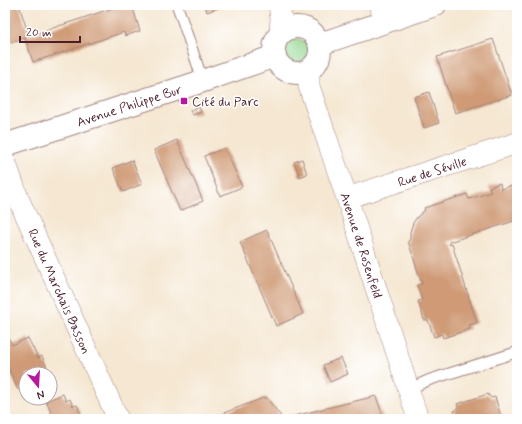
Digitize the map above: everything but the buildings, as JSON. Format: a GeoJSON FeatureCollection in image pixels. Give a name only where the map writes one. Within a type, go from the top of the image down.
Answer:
{"type":"FeatureCollection","features":[{"type":"Feature","properties":{"kind":"street"},"geometry":{"type":"LineString","coordinates":[[279,5],[281,18],[280,34]]}},
{"type":"Feature","properties":{"kind":"street"},"geometry":{"type":"LineString","coordinates":[[320,44],[382,14],[435,5]]}},
{"type":"Feature","properties":{"kind":"street"},"geometry":{"type":"LineString","coordinates":[[293,27],[307,29],[317,38],[320,44],[320,52],[315,65],[302,73],[288,72],[282,68],[275,56],[274,48],[280,34],[286,29],[293,27]]}},
{"type":"Feature","properties":{"kind":"street","name":"Avenue Philippe Bur"},"geometry":{"type":"LineString","coordinates":[[5,145],[203,81],[275,56]]}},
{"type":"Feature","properties":{"kind":"street","name":"Avenue de Rosenfeld"},"geometry":{"type":"LineString","coordinates":[[309,70],[309,86],[347,198],[418,419]]}},
{"type":"Feature","properties":{"kind":"street","name":"Rue de Séville"},"geometry":{"type":"LineString","coordinates":[[347,198],[517,143]]}},
{"type":"Feature","properties":{"kind":"street","name":"Rue du Marchais Basson"},"geometry":{"type":"LineString","coordinates":[[5,161],[18,198],[118,419]]}},
{"type":"Feature","properties":{"kind":"lane"},"geometry":{"type":"LineString","coordinates":[[177,5],[203,81]]}},
{"type":"Feature","properties":{"kind":"lane"},"geometry":{"type":"LineString","coordinates":[[409,389],[429,380],[517,352]]}},
{"type":"Feature","properties":{"kind":"green space"},"geometry":{"type":"Polygon","coordinates":[[[297,39],[306,42],[309,51],[306,60],[297,63],[288,60],[285,51],[288,42],[297,39]]]}},
{"type":"Feature","properties":{"kind":"place","name":"Cité du Parc"},"geometry":{"type":"Point","coordinates":[184,101]}}]}
